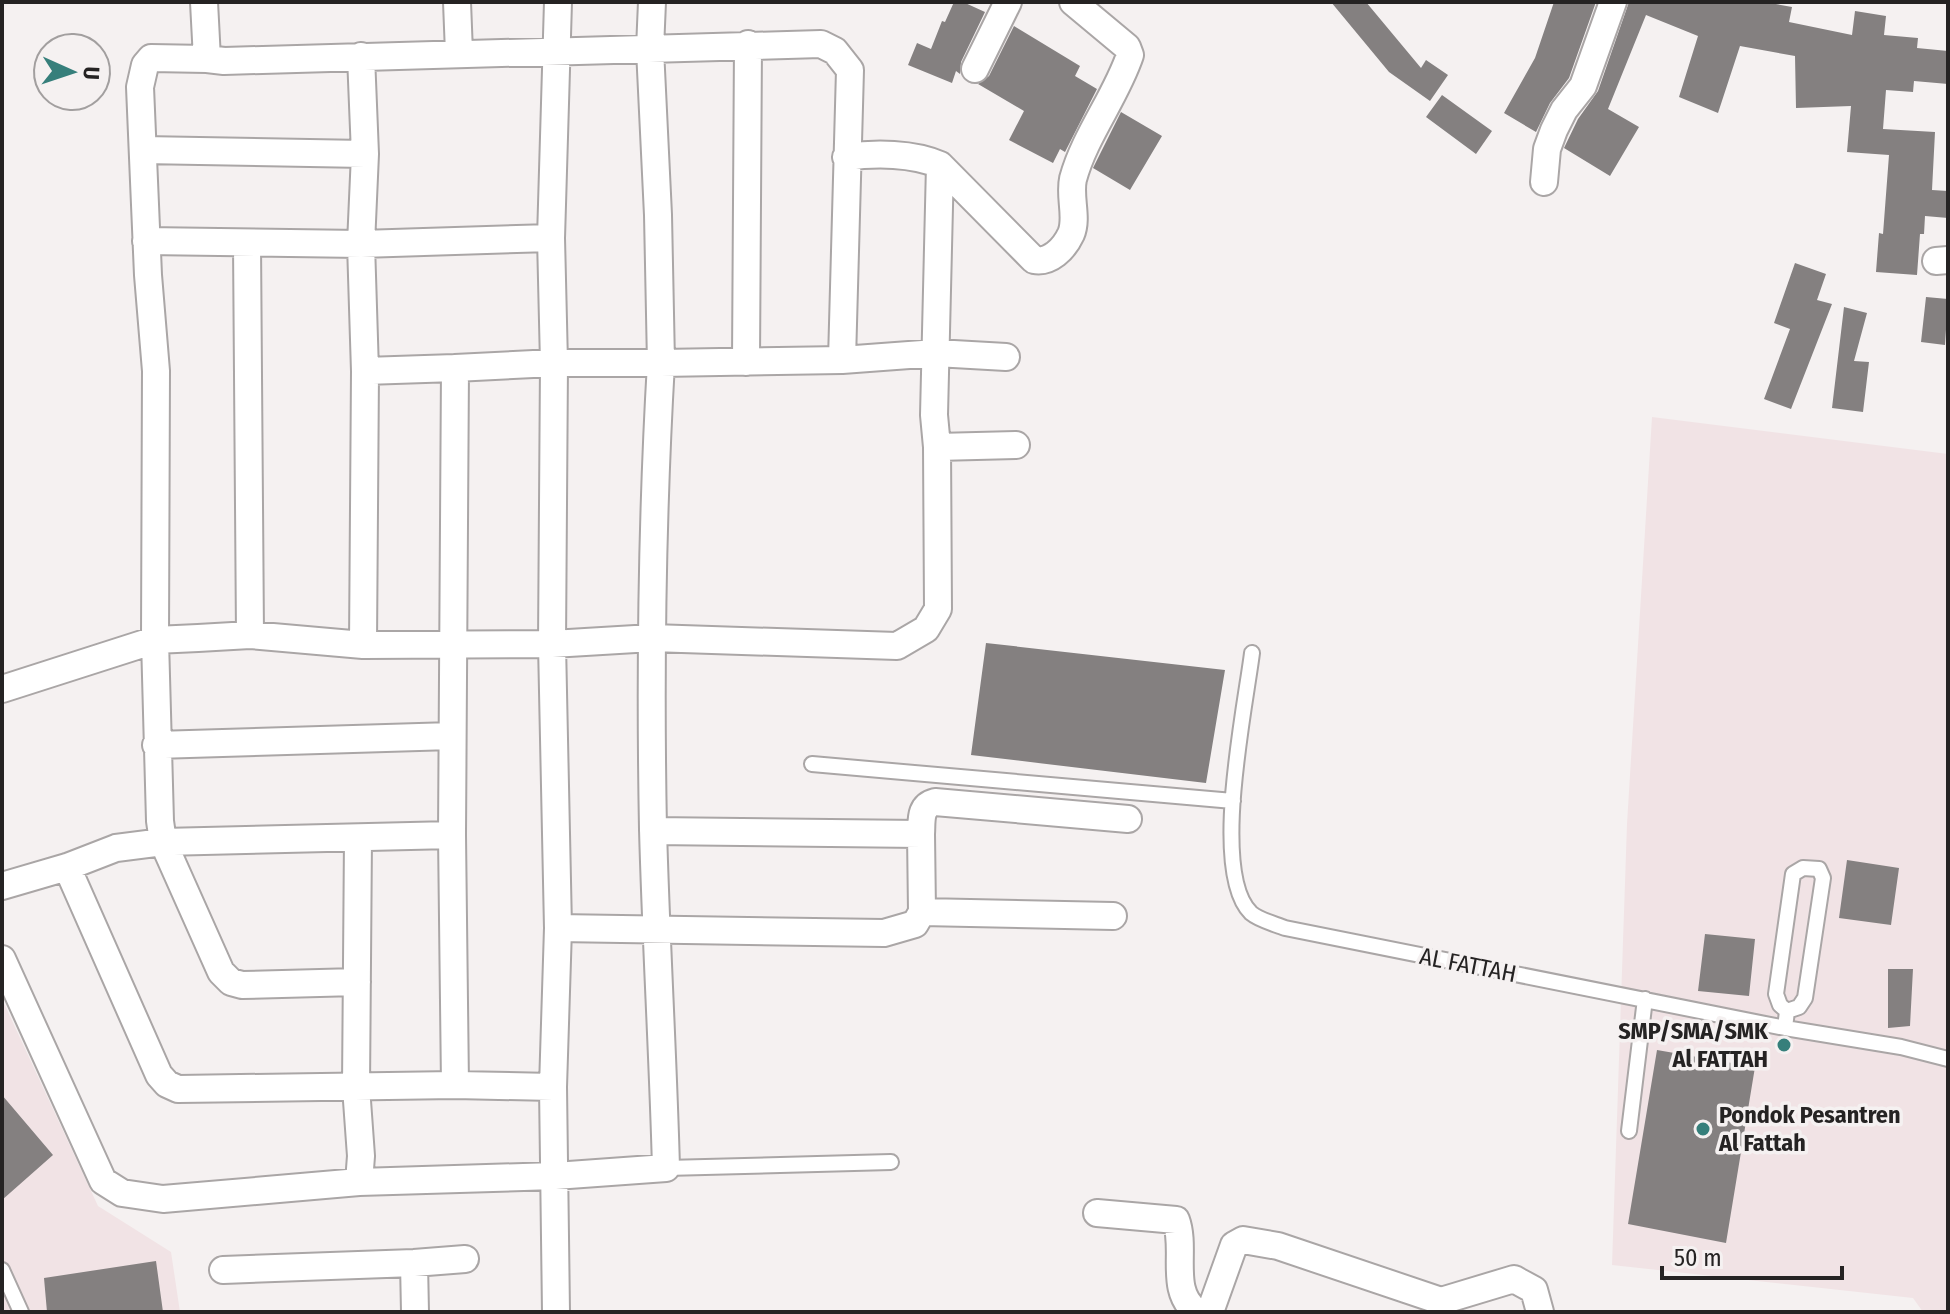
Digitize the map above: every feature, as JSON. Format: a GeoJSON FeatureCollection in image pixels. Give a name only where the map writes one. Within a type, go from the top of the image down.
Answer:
{"type":"FeatureCollection","features":[{"type":"Feature","properties":{"kind":"street"},"geometry":{"type":"LineString","coordinates":[[204,2],[207,59]]}},
{"type":"Feature","properties":{"kind":"street"},"geometry":{"type":"LineString","coordinates":[[457,2],[459,53]]}},
{"type":"Feature","properties":{"kind":"street"},"geometry":{"type":"LineString","coordinates":[[556,1312],[553,1087],[558,928],[552,644],[554,363],[551,238],[558,2]]}},
{"type":"Feature","properties":{"kind":"street"},"geometry":{"type":"LineString","coordinates":[[2,959],[103,1181],[122,1193],[163,1199],[359,1182],[555,1176],[666,1168],[653,831],[652,638],[661,363],[650,49],[652,2]]}},
{"type":"Feature","properties":{"kind":"street"},"geometry":{"type":"LineString","coordinates":[[975,69],[1008,2]]}},
{"type":"Feature","properties":{"kind":"street"},"geometry":{"type":"LineString","coordinates":[[846,157],[866,154],[928,160],[940,165],[1034,260],[1044,262],[1052,258],[1074,227],[1073,182],[1078,166],[1130,55],[1127,47],[1073,2]]}},
{"type":"Feature","properties":{"kind":"street"},"geometry":{"type":"LineString","coordinates":[[1544,182],[1547,149],[1554,130],[1564,110],[1583,86],[1613,2]]}},
{"type":"Feature","properties":{"kind":"street"},"geometry":{"type":"LineString","coordinates":[[746,362],[748,44]]}},
{"type":"Feature","properties":{"kind":"street"},"geometry":{"type":"LineString","coordinates":[[357,982],[242,985],[231,982],[221,972],[163,842],[156,745],[156,371],[146,241],[140,87],[145,65],[151,58],[224,61],[821,44],[835,51],[850,70],[842,360]]}},
{"type":"Feature","properties":{"kind":"street"},"geometry":{"type":"LineString","coordinates":[[361,56],[365,154],[361,244],[365,371],[363,645]]}},
{"type":"Feature","properties":{"kind":"street"},"geometry":{"type":"LineString","coordinates":[[143,150],[365,154]]}},
{"type":"Feature","properties":{"kind":"street"},"geometry":{"type":"LineString","coordinates":[[2,689],[155,640],[250,635],[363,645],[552,644],[652,638],[897,646],[926,629],[938,609],[934,415],[940,165]]}},
{"type":"Feature","properties":{"kind":"street"},"geometry":{"type":"LineString","coordinates":[[146,241],[361,244],[551,238]]}},
{"type":"Feature","properties":{"kind":"street"},"geometry":{"type":"LineString","coordinates":[[247,244],[250,635]]}},
{"type":"Feature","properties":{"kind":"street"},"geometry":{"type":"LineString","coordinates":[[365,371],[554,363],[842,360],[936,353],[1006,357]]}},
{"type":"Feature","properties":{"kind":"street"},"geometry":{"type":"LineString","coordinates":[[455,368],[452,736],[455,1085]]}},
{"type":"Feature","properties":{"kind":"street"},"geometry":{"type":"LineString","coordinates":[[937,447],[1016,445]]}},
{"type":"Feature","properties":{"kind":"street"},"geometry":{"type":"LineString","coordinates":[[156,745],[452,736]]}},
{"type":"Feature","properties":{"kind":"street"},"geometry":{"type":"LineString","coordinates":[[558,928],[658,932],[884,933],[915,924],[922,912],[921,834],[922,812],[926,806],[935,802],[1128,819]]}},
{"type":"Feature","properties":{"kind":"street"},"geometry":{"type":"LineString","coordinates":[[653,831],[921,834]]}},
{"type":"Feature","properties":{"kind":"street"},"geometry":{"type":"LineString","coordinates":[[2,886],[67,867],[116,848],[163,842],[452,835]]}},
{"type":"Feature","properties":{"kind":"street"},"geometry":{"type":"LineString","coordinates":[[358,838],[356,1087],[361,1156],[359,1182]]}},
{"type":"Feature","properties":{"kind":"street"},"geometry":{"type":"LineString","coordinates":[[67,867],[159,1075],[167,1084],[178,1089],[455,1085],[553,1087]]}},
{"type":"Feature","properties":{"kind":"street"},"geometry":{"type":"LineString","coordinates":[[922,912],[1113,916]]}},
{"type":"Feature","properties":{"kind":"street"},"geometry":{"type":"LineString","coordinates":[[1097,1213],[1174,1218],[1181,1233],[1181,1291],[1185,1303],[1197,1312]]}},
{"type":"Feature","properties":{"kind":"street"},"geometry":{"type":"LineString","coordinates":[[1210,1312],[1234,1245],[1243,1240],[1278,1246],[1439,1307],[1514,1279],[1534,1290],[1540,1312]]}},
{"type":"Feature","properties":{"kind":"street"},"geometry":{"type":"LineString","coordinates":[[223,1270],[465,1259]]}},
{"type":"Feature","properties":{"kind":"street"},"geometry":{"type":"LineString","coordinates":[[414,1263],[415,1312]]}},
{"type":"Feature","properties":{"kind":"lane","name":"AL FATTAH"},"geometry":{"type":"LineString","coordinates":[[1252,653],[1230,846],[1236,889],[1252,913],[1285,928],[1785,1028],[1901,1047],[1948,1059]]}},
{"type":"Feature","properties":{"kind":"lane"},"geometry":{"type":"LineString","coordinates":[[812,764],[1233,801]]}},
{"type":"Feature","properties":{"kind":"lane"},"geometry":{"type":"LineString","coordinates":[[1799,869],[1819,869],[1823,878],[1805,998],[1799,1007],[1787,1011],[1780,1005],[1776,994],[1793,876],[1799,869]]}},
{"type":"Feature","properties":{"kind":"lane"},"geometry":{"type":"LineString","coordinates":[[1629,1131],[1645,999]]}},
{"type":"Feature","properties":{"kind":"lane"},"geometry":{"type":"LineString","coordinates":[[1785,1028],[1787,1011]]}},
{"type":"Feature","properties":{"kind":"lane"},"geometry":{"type":"LineString","coordinates":[[666,1168],[891,1162]]}},
{"type":"Feature","properties":{"kind":"lane"},"geometry":{"type":"LineString","coordinates":[[2,1270],[21,1312]]}},
{"type":"Feature","properties":{"kind":"shaded area","name":"SMP/SMA/SMK Al FATTAH"},"geometry":{"type":"Polygon","coordinates":[[[1652,417],[1948,454],[1948,1312],[1923,1312],[1913,1298],[1612,1265],[1627,824],[1652,417]]]}},
{"type":"Feature","properties":{"kind":"shaded area"},"geometry":{"type":"Polygon","coordinates":[[[2,999],[98,1206],[171,1252],[180,1312],[2,1312],[2,999]]]}},
{"type":"Feature","properties":{"kind":"building"},"geometry":{"type":"Polygon","coordinates":[[[954,2],[963,2],[985,12],[961,62],[960,74],[956,71],[952,83],[908,65],[917,43],[931,49],[942,21],[945,22],[954,2]]]}},
{"type":"Feature","properties":{"kind":"building"},"geometry":{"type":"Polygon","coordinates":[[[1331,2],[1366,2],[1421,68],[1426,60],[1448,75],[1430,101],[1389,72],[1331,2]]]}},
{"type":"Feature","properties":{"kind":"building"},"geometry":{"type":"Polygon","coordinates":[[[1554,2],[1596,2],[1569,78],[1550,103],[1536,132],[1504,113],[1535,58],[1554,2]]]}},
{"type":"Feature","properties":{"kind":"building"},"geometry":{"type":"Polygon","coordinates":[[[1629,2],[1765,2],[1792,7],[1789,22],[1852,35],[1855,11],[1886,16],[1884,35],[1918,38],[1917,48],[1948,51],[1948,84],[1914,81],[1913,92],[1886,90],[1883,129],[1935,132],[1932,190],[1948,191],[1948,218],[1925,216],[1924,234],[1920,234],[1917,275],[1876,272],[1879,233],[1883,234],[1889,155],[1847,152],[1851,106],[1796,108],[1795,56],[1740,46],[1718,113],[1679,97],[1698,36],[1646,15],[1608,109],[1639,127],[1610,176],[1564,148],[1578,119],[1598,91],[1629,2]]]}},
{"type":"Feature","properties":{"kind":"building"},"geometry":{"type":"Polygon","coordinates":[[[1014,26],[1080,66],[1075,76],[1097,89],[1065,152],[1060,149],[1053,163],[1009,140],[1024,111],[978,84],[989,76],[1014,26]]]}},
{"type":"Feature","properties":{"kind":"building"},"geometry":{"type":"Polygon","coordinates":[[[1442,95],[1492,131],[1476,154],[1426,117],[1442,95]]]}},
{"type":"Feature","properties":{"kind":"building"},"geometry":{"type":"Polygon","coordinates":[[[1121,112],[1162,136],[1130,190],[1093,168],[1121,112]]]}},
{"type":"Feature","properties":{"kind":"building"},"geometry":{"type":"Polygon","coordinates":[[[1795,263],[1826,274],[1817,300],[1832,304],[1791,409],[1764,399],[1790,329],[1774,323],[1795,263]]]}},
{"type":"Feature","properties":{"kind":"building"},"geometry":{"type":"Polygon","coordinates":[[[1926,297],[1948,299],[1945,345],[1921,342],[1926,297]]]}},
{"type":"Feature","properties":{"kind":"building"},"geometry":{"type":"Polygon","coordinates":[[[1844,307],[1867,313],[1854,361],[1869,362],[1863,412],[1832,408],[1844,307]]]}},
{"type":"Feature","properties":{"kind":"building"},"geometry":{"type":"Polygon","coordinates":[[[986,643],[1225,670],[1206,783],[971,755],[986,643]]]}},
{"type":"Feature","properties":{"kind":"building"},"geometry":{"type":"Polygon","coordinates":[[[1847,860],[1899,868],[1891,925],[1839,918],[1847,860]]]}},
{"type":"Feature","properties":{"kind":"building"},"geometry":{"type":"Polygon","coordinates":[[[1705,934],[1755,939],[1749,996],[1698,991],[1705,934]]]}},
{"type":"Feature","properties":{"kind":"building"},"geometry":{"type":"Polygon","coordinates":[[[1888,969],[1913,969],[1910,1026],[1888,1028],[1888,969]]]}},
{"type":"Feature","properties":{"kind":"building"},"geometry":{"type":"Polygon","coordinates":[[[1657,1050],[1755,1067],[1726,1243],[1628,1224],[1657,1050]]]}},
{"type":"Feature","properties":{"kind":"building"},"geometry":{"type":"Polygon","coordinates":[[[2,1095],[53,1155],[2,1200],[2,1095]]]}},
{"type":"Feature","properties":{"kind":"building"},"geometry":{"type":"Polygon","coordinates":[[[156,1261],[163,1312],[47,1312],[44,1278],[156,1261]]]}},
{"type":"Feature","properties":{"kind":"place","name":"SMP/SMA/SMK Al FATTAH"},"geometry":{"type":"Point","coordinates":[1784,1045]}},
{"type":"Feature","properties":{"kind":"place","name":"Pondok Pesantren Al Fattah"},"geometry":{"type":"Point","coordinates":[1703,1129]}}]}
